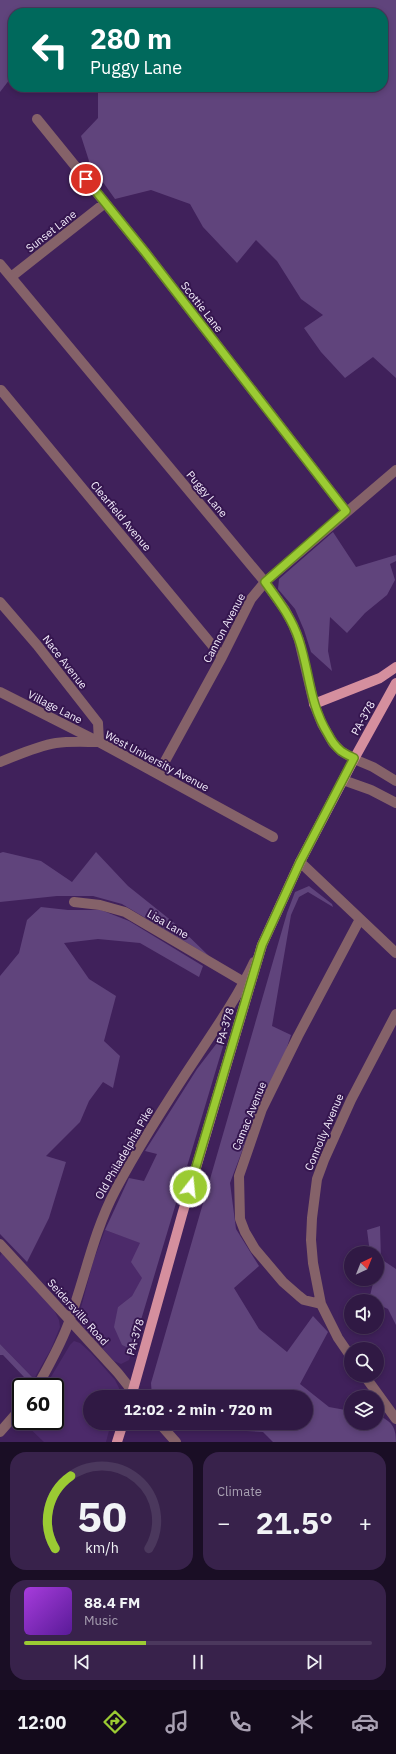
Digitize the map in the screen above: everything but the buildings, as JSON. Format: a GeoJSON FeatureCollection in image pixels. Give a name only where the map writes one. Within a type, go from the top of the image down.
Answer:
{"type":"FeatureCollection","features":[{"type":"Feature","properties":{"kind":"main road"},"geometry":{"type":"LineString","coordinates":[[314,704],[380,678],[396,667]]}},
{"type":"Feature","properties":{"kind":"main road","name":"PA-378"},"geometry":{"type":"LineString","coordinates":[[134,1390],[182,1215],[262,945],[300,862],[354,758],[396,683]]}},
{"type":"Feature","properties":{"kind":"main road"},"geometry":{"type":"LineString","coordinates":[[117,1442],[121,1430]]}},
{"type":"Feature","properties":{"kind":"street","name":"Scottie Lane"},"geometry":{"type":"LineString","coordinates":[[37,119],[105,203],[346,511]]}},
{"type":"Feature","properties":{"kind":"street","name":"Sunset Lane"},"geometry":{"type":"LineString","coordinates":[[11,277],[105,203]]}},
{"type":"Feature","properties":{"kind":"street","name":"Puggy Lane"},"geometry":{"type":"LineString","coordinates":[[0,264],[265,582],[285,610],[299,640],[314,704],[322,724],[333,742],[341,751],[373,767],[396,781]]}},
{"type":"Feature","properties":{"kind":"street","name":"Clearfield Avenue"},"geometry":{"type":"LineString","coordinates":[[1,390],[222,657]]}},
{"type":"Feature","properties":{"kind":"street","name":"Cannon Avenue"},"geometry":{"type":"LineString","coordinates":[[158,774],[222,657],[251,599],[265,582],[346,511],[396,470]]}},
{"type":"Feature","properties":{"kind":"street","name":"Nace Avenue"},"geometry":{"type":"LineString","coordinates":[[0,602],[37,645],[98,723],[99,742]]}},
{"type":"Feature","properties":{"kind":"street","name":"Village Lane"},"geometry":{"type":"LineString","coordinates":[[0,692],[99,742]]}},
{"type":"Feature","properties":{"kind":"street","name":"West University Avenue"},"geometry":{"type":"LineString","coordinates":[[0,762],[55,743],[80,741],[99,742],[273,837]]}},
{"type":"Feature","properties":{"kind":"street"},"geometry":{"type":"LineString","coordinates":[[343,780],[371,790],[396,803]]}},
{"type":"Feature","properties":{"kind":"street"},"geometry":{"type":"LineString","coordinates":[[300,862],[396,953]]}},
{"type":"Feature","properties":{"kind":"street","name":"Lisa Lane"},"geometry":{"type":"LineString","coordinates":[[74,902],[100,905],[125,912],[244,982]]}},
{"type":"Feature","properties":{"kind":"street","name":"Camac Avenue"},"geometry":{"type":"LineString","coordinates":[[321,1304],[304,1300],[262,1259],[245,1232],[240,1219],[239,1176],[262,1109],[301,1029],[360,919]]}},
{"type":"Feature","properties":{"kind":"street","name":"Old Philadelphia Pike"},"geometry":{"type":"LineString","coordinates":[[42,1378],[51,1363],[70,1320],[102,1218],[114,1192],[154,1123],[223,1018],[244,982],[262,945]]}},
{"type":"Feature","properties":{"kind":"street","name":"Connolly Avenue"},"geometry":{"type":"LineString","coordinates":[[344,1347],[321,1304],[313,1263],[311,1240],[312,1218],[317,1179],[348,1106],[396,1014]]}},
{"type":"Feature","properties":{"kind":"street","name":"Seidersville Road"},"geometry":{"type":"LineString","coordinates":[[0,1244],[118,1373],[130,1390]]}},
{"type":"Feature","properties":{"kind":"street"},"geometry":{"type":"LineString","coordinates":[[369,1382],[396,1419]]}},
{"type":"Feature","properties":{"kind":"street"},"geometry":{"type":"LineString","coordinates":[[0,1432],[12,1418]]}},
{"type":"Feature","properties":{"kind":"street"},"geometry":{"type":"LineString","coordinates":[[165,1430],[176,1442]]}},
{"type":"Feature","properties":{"kind":"shaded area"},"geometry":{"type":"Polygon","coordinates":[[[0,0],[396,0],[396,378],[373,357],[345,378],[321,352],[304,328],[323,315],[301,299],[277,261],[256,240],[237,263],[203,227],[190,204],[151,190],[115,199],[90,164],[81,136],[98,118],[98,92],[388,92],[388,8],[8,8],[8,82],[0,92],[0,0]]]}},
{"type":"Feature","properties":{"kind":"shaded area"},"geometry":{"type":"Polygon","coordinates":[[[333,532],[356,567],[396,555],[396,561],[390,564],[395,580],[387,595],[365,613],[347,633],[330,617],[328,651],[332,671],[311,652],[295,609],[278,589],[279,579],[333,532]]]}},
{"type":"Feature","properties":{"kind":"shaded area"},"geometry":{"type":"Polygon","coordinates":[[[3,852],[41,861],[72,882],[96,852],[128,886],[178,926],[209,956],[122,904],[93,896],[57,896],[0,902],[0,853],[3,852]]]}},
{"type":"Feature","properties":{"kind":"shaded area"},"geometry":{"type":"Polygon","coordinates":[[[309,886],[332,904],[333,907],[308,892],[299,897],[291,915],[272,1026],[291,1035],[282,1062],[257,1111],[230,1183],[236,1229],[259,1266],[234,1288],[259,1329],[287,1352],[313,1316],[328,1332],[300,1384],[308,1390],[152,1390],[151,1383],[287,913],[295,892],[309,886]]]}},
{"type":"Feature","properties":{"kind":"shaded area"},"geometry":{"type":"Polygon","coordinates":[[[41,907],[68,910],[101,910],[129,921],[203,966],[199,977],[140,943],[98,939],[64,943],[89,979],[116,996],[104,1041],[120,1056],[113,1088],[103,1082],[89,1101],[80,1122],[46,1156],[66,1162],[49,1218],[27,1262],[0,1234],[0,976],[19,953],[27,920],[41,907]]]}},
{"type":"Feature","properties":{"kind":"shaded area"},"geometry":{"type":"Polygon","coordinates":[[[217,1043],[224,1043],[132,1350],[122,1345],[114,1327],[118,1307],[132,1296],[142,1278],[131,1262],[140,1243],[105,1230],[129,1178],[144,1181],[157,1154],[145,1151],[197,1069],[217,1043]]]}},
{"type":"Feature","properties":{"kind":"shaded area"},"geometry":{"type":"Polygon","coordinates":[[[380,1226],[381,1246],[369,1246],[367,1230],[380,1226]]]}},
{"type":"Feature","properties":{"kind":"shaded area"},"geometry":{"type":"Polygon","coordinates":[[[105,1230],[141,1243],[143,1278],[132,1296],[118,1307],[122,1345],[132,1350],[129,1360],[121,1364],[114,1361],[79,1323],[78,1319],[93,1262],[105,1230]]]}},
{"type":"Feature","properties":{"kind":"shaded area"},"geometry":{"type":"Polygon","coordinates":[[[2,1253],[54,1310],[59,1320],[60,1327],[51,1349],[35,1378],[0,1344],[0,1256],[2,1253]]]}},
{"type":"Feature","properties":{"kind":"shaded area"},"geometry":{"type":"Polygon","coordinates":[[[384,1261],[396,1269],[396,1325],[388,1309],[384,1307],[384,1294],[370,1294],[372,1286],[384,1286],[384,1261]]]}},
{"type":"Feature","properties":{"kind":"shaded area"},"geometry":{"type":"Polygon","coordinates":[[[74,1341],[80,1343],[115,1380],[119,1388],[119,1390],[83,1390],[83,1430],[109,1430],[106,1442],[44,1442],[31,1430],[64,1430],[64,1378],[50,1378],[70,1345],[74,1341]]]}},
{"type":"Feature","properties":{"kind":"shaded area"},"geometry":{"type":"Polygon","coordinates":[[[0,1344],[33,1378],[24,1377],[3,1355],[0,1355],[0,1344]]]}},
{"type":"Feature","properties":{"kind":"shaded area"},"geometry":{"type":"Polygon","coordinates":[[[313,1394],[329,1407],[344,1410],[344,1430],[384,1430],[384,1419],[394,1428],[396,1442],[273,1442],[263,1432],[226,1430],[313,1430],[313,1394]]]}},
{"type":"Feature","properties":{"kind":"route"},"geometry":{"type":"LineString","coordinates":[[86,179],[145,252],[346,511],[265,582],[285,610],[293,625],[299,640],[306,667],[308,684],[322,724],[333,742],[341,751],[354,758],[300,862],[262,945],[190,1187]]}}]}
